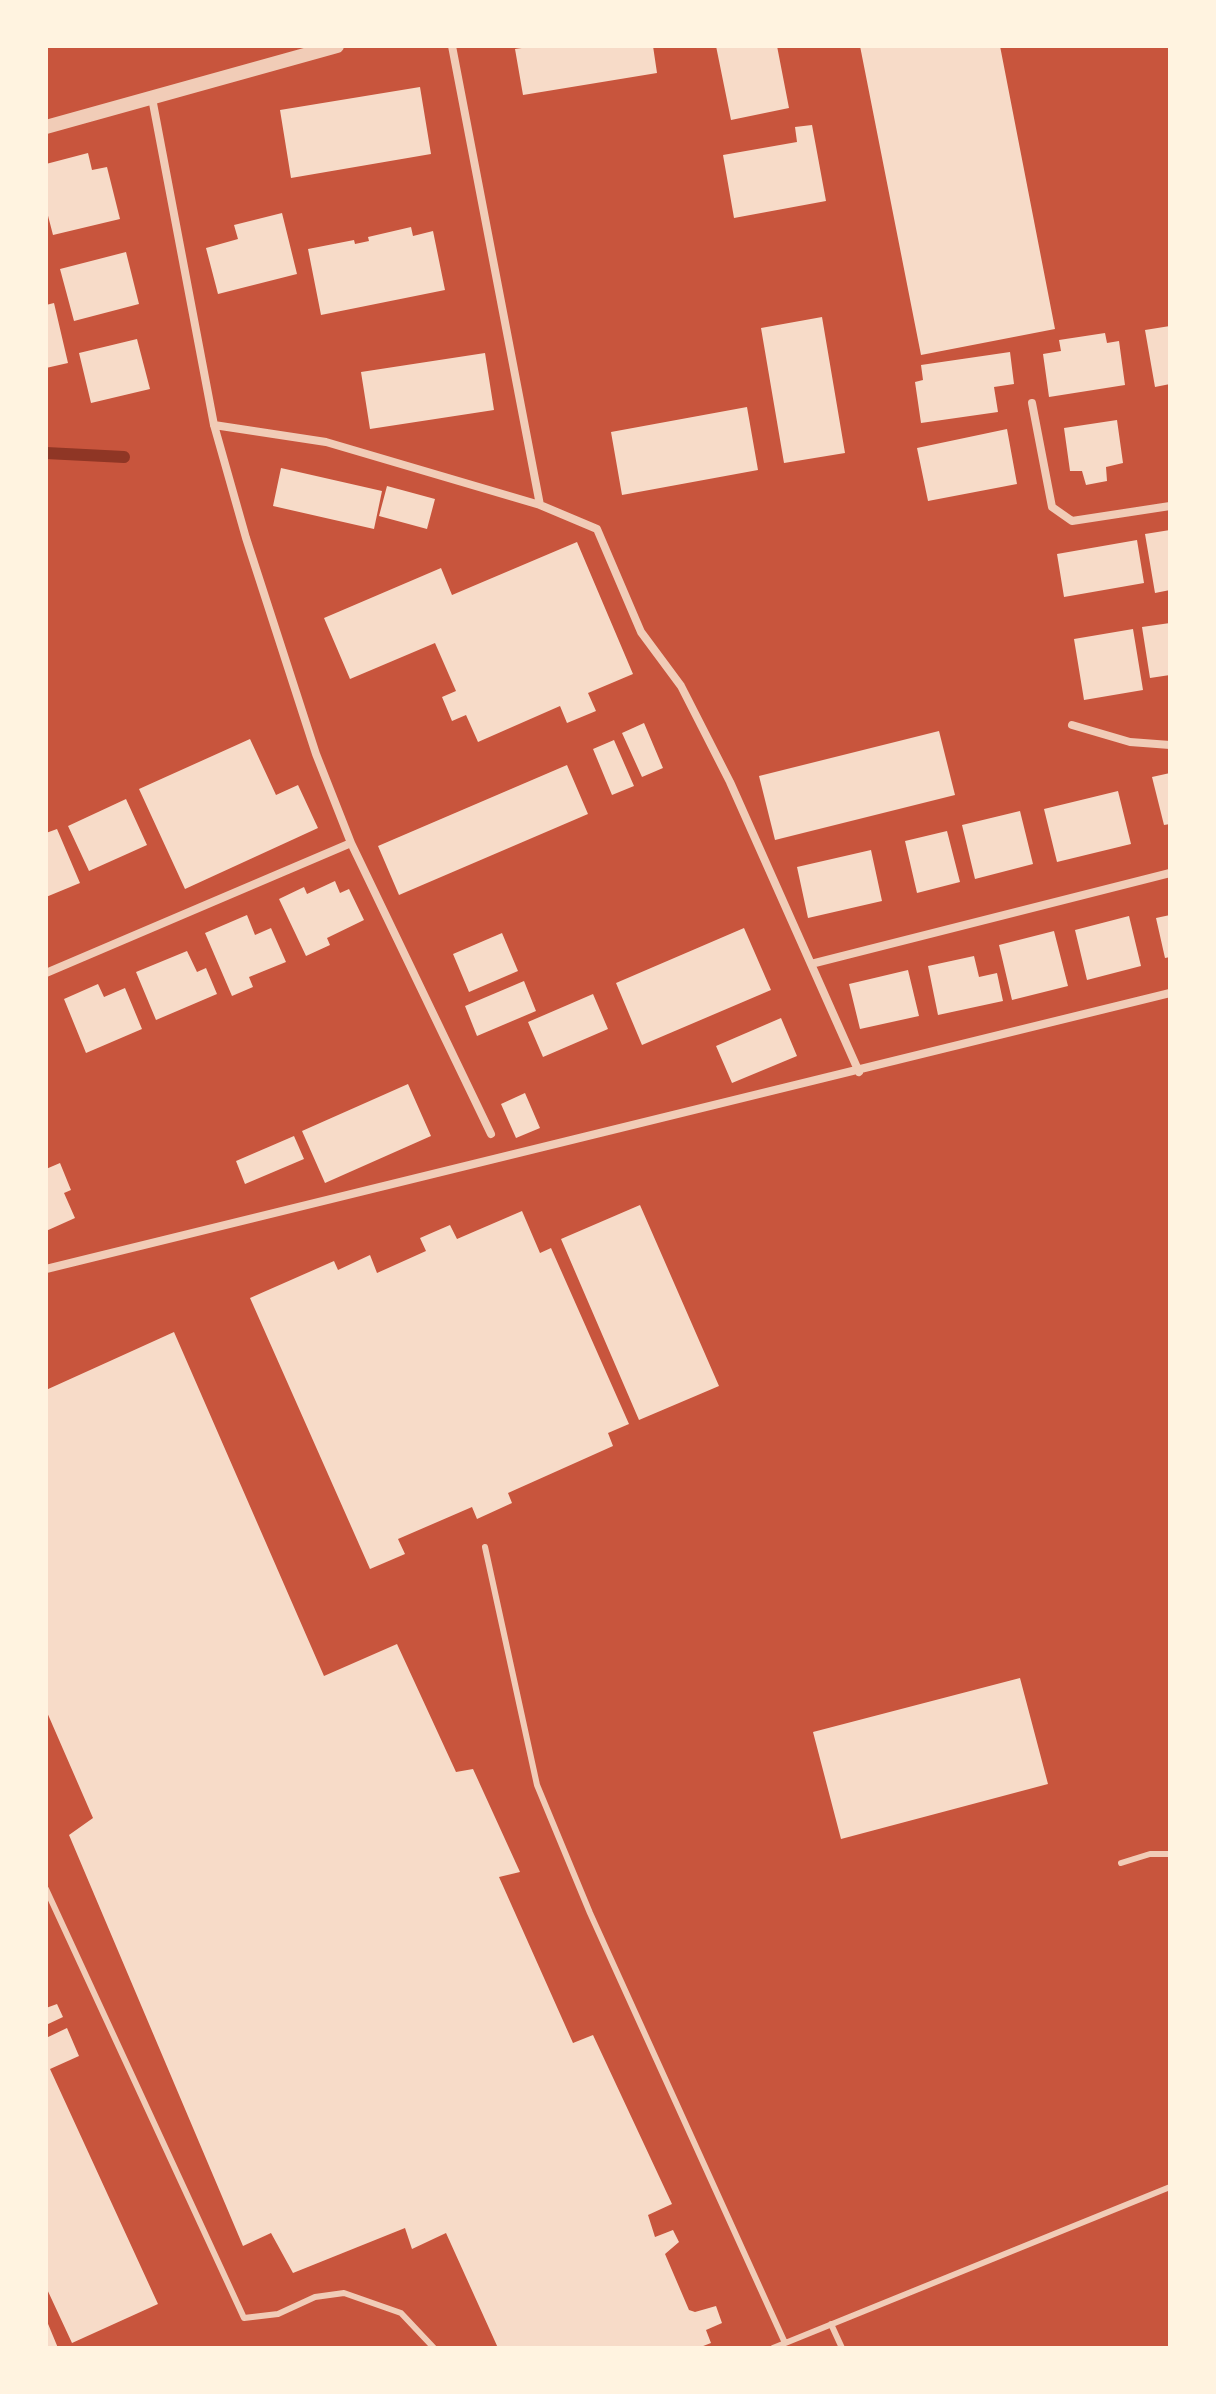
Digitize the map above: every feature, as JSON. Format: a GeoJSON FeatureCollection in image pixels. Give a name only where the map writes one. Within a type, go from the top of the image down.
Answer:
{"type":"FeatureCollection","features":[{"type":"Feature","properties":{"kind":"street"},"geometry":{"type":"LineString","coordinates":[[46,127],[337,46]]}},
{"type":"Feature","properties":{"kind":"street"},"geometry":{"type":"LineString","coordinates":[[452,46],[540,505]]}},
{"type":"Feature","properties":{"kind":"street"},"geometry":{"type":"LineString","coordinates":[[152,98],[214,425],[246,538],[307,725],[351,843],[491,1134]]}},
{"type":"Feature","properties":{"kind":"street"},"geometry":{"type":"LineString","coordinates":[[1032,403],[1052,507],[1072,521],[1170,506]]}},
{"type":"Feature","properties":{"kind":"street"},"geometry":{"type":"LineString","coordinates":[[214,425],[326,442],[540,505],[597,529],[641,632],[681,686],[730,782],[859,1072]]}},
{"type":"Feature","properties":{"kind":"street"},"geometry":{"type":"LineString","coordinates":[[1072,725],[1130,742],[1170,745]]}},
{"type":"Feature","properties":{"kind":"street"},"geometry":{"type":"LineString","coordinates":[[46,973],[351,843]]}},
{"type":"Feature","properties":{"kind":"street"},"geometry":{"type":"LineString","coordinates":[[811,964],[1170,873]]}},
{"type":"Feature","properties":{"kind":"street"},"geometry":{"type":"LineString","coordinates":[[46,1269],[859,1072],[1170,993]]}},
{"type":"Feature","properties":{"kind":"lane"},"geometry":{"type":"LineString","coordinates":[[485,1547],[537,1785],[597,1927],[785,2343]]}},
{"type":"Feature","properties":{"kind":"lane"},"geometry":{"type":"LineString","coordinates":[[1121,1863],[1150,1854],[1170,1854]]}},
{"type":"Feature","properties":{"kind":"lane"},"geometry":{"type":"LineString","coordinates":[[46,1889],[244,2318],[278,2314],[315,2297],[344,2293],[401,2313],[434,2348]]}},
{"type":"Feature","properties":{"kind":"lane"},"geometry":{"type":"LineString","coordinates":[[773,2348],[1170,2187]]}},
{"type":"Feature","properties":{"kind":"lane"},"geometry":{"type":"LineString","coordinates":[[831,2324],[842,2348]]}},
{"type":"Feature","properties":{"kind":"building"},"geometry":{"type":"Polygon","coordinates":[[[535,46],[653,46],[657,73],[523,95],[515,49],[535,46]]]}},
{"type":"Feature","properties":{"kind":"building"},"geometry":{"type":"Polygon","coordinates":[[[716,46],[777,46],[789,108],[731,120],[716,46]]]}},
{"type":"Feature","properties":{"kind":"building"},"geometry":{"type":"Polygon","coordinates":[[[860,46],[1000,46],[1055,329],[921,355],[860,46]]]}},
{"type":"Feature","properties":{"kind":"building"},"geometry":{"type":"Polygon","coordinates":[[[420,87],[431,154],[291,178],[280,110],[420,87]]]}},
{"type":"Feature","properties":{"kind":"building"},"geometry":{"type":"Polygon","coordinates":[[[812,125],[826,201],[734,218],[723,155],[797,142],[795,127],[812,125]]]}},
{"type":"Feature","properties":{"kind":"building"},"geometry":{"type":"Polygon","coordinates":[[[88,153],[92,170],[107,167],[120,219],[53,235],[46,208],[46,164],[88,153]]]}},
{"type":"Feature","properties":{"kind":"building"},"geometry":{"type":"Polygon","coordinates":[[[282,213],[297,274],[218,294],[206,248],[238,239],[234,225],[282,213]]]}},
{"type":"Feature","properties":{"kind":"building"},"geometry":{"type":"Polygon","coordinates":[[[411,227],[413,236],[433,231],[445,290],[321,315],[308,249],[354,240],[355,244],[369,241],[368,237],[411,227]]]}},
{"type":"Feature","properties":{"kind":"building"},"geometry":{"type":"Polygon","coordinates":[[[126,252],[139,304],[74,321],[60,269],[126,252]]]}},
{"type":"Feature","properties":{"kind":"building"},"geometry":{"type":"Polygon","coordinates":[[[54,303],[68,363],[46,368],[46,305],[54,303]]]}},
{"type":"Feature","properties":{"kind":"building"},"geometry":{"type":"Polygon","coordinates":[[[822,317],[845,453],[784,463],[761,328],[822,317]]]}},
{"type":"Feature","properties":{"kind":"building"},"geometry":{"type":"Polygon","coordinates":[[[1170,326],[1170,384],[1155,387],[1145,330],[1170,326]]]}},
{"type":"Feature","properties":{"kind":"building"},"geometry":{"type":"Polygon","coordinates":[[[1105,333],[1107,343],[1119,341],[1125,385],[1049,397],[1043,354],[1061,351],[1059,340],[1105,333]]]}},
{"type":"Feature","properties":{"kind":"building"},"geometry":{"type":"Polygon","coordinates":[[[137,339],[150,389],[91,403],[79,353],[137,339]]]}},
{"type":"Feature","properties":{"kind":"building"},"geometry":{"type":"Polygon","coordinates":[[[1010,352],[1014,384],[994,387],[998,412],[921,423],[915,382],[923,380],[921,365],[1010,352]]]}},
{"type":"Feature","properties":{"kind":"building"},"geometry":{"type":"Polygon","coordinates":[[[485,353],[494,410],[370,429],[361,372],[485,353]]]}},
{"type":"Feature","properties":{"kind":"building"},"geometry":{"type":"Polygon","coordinates":[[[747,407],[758,470],[622,495],[611,432],[747,407]]]}},
{"type":"Feature","properties":{"kind":"building"},"geometry":{"type":"Polygon","coordinates":[[[1117,420],[1123,463],[1106,467],[1107,481],[1086,485],[1082,471],[1070,471],[1064,428],[1117,420]]]}},
{"type":"Feature","properties":{"kind":"building"},"geometry":{"type":"Polygon","coordinates":[[[1007,429],[1017,484],[928,501],[917,448],[1007,429]]]}},
{"type":"Feature","properties":{"kind":"building"},"geometry":{"type":"Polygon","coordinates":[[[281,468],[382,491],[374,529],[273,506],[281,468]]]}},
{"type":"Feature","properties":{"kind":"building"},"geometry":{"type":"Polygon","coordinates":[[[387,486],[435,499],[427,529],[379,516],[387,486]]]}},
{"type":"Feature","properties":{"kind":"building"},"geometry":{"type":"Polygon","coordinates":[[[1170,530],[1170,590],[1155,593],[1145,534],[1170,530]]]}},
{"type":"Feature","properties":{"kind":"building"},"geometry":{"type":"Polygon","coordinates":[[[1137,540],[1144,583],[1064,597],[1057,554],[1137,540]]]}},
{"type":"Feature","properties":{"kind":"building"},"geometry":{"type":"Polygon","coordinates":[[[577,542],[633,674],[588,693],[596,711],[567,723],[560,706],[478,742],[466,715],[452,721],[442,697],[456,691],[435,643],[350,679],[324,618],[441,568],[452,595],[577,542]]]}},
{"type":"Feature","properties":{"kind":"building"},"geometry":{"type":"Polygon","coordinates":[[[1170,623],[1170,675],[1150,678],[1142,627],[1170,623]]]}},
{"type":"Feature","properties":{"kind":"building"},"geometry":{"type":"Polygon","coordinates":[[[1133,629],[1143,690],[1084,700],[1074,639],[1133,629]]]}},
{"type":"Feature","properties":{"kind":"building"},"geometry":{"type":"Polygon","coordinates":[[[644,723],[663,768],[642,777],[622,733],[644,723]]]}},
{"type":"Feature","properties":{"kind":"building"},"geometry":{"type":"Polygon","coordinates":[[[939,731],[955,795],[775,840],[759,776],[939,731]]]}},
{"type":"Feature","properties":{"kind":"building"},"geometry":{"type":"Polygon","coordinates":[[[250,739],[276,795],[298,785],[318,828],[185,889],[139,789],[250,739]]]}},
{"type":"Feature","properties":{"kind":"building"},"geometry":{"type":"Polygon","coordinates":[[[614,740],[634,786],[612,795],[593,749],[614,740]]]}},
{"type":"Feature","properties":{"kind":"building"},"geometry":{"type":"Polygon","coordinates":[[[567,765],[588,814],[399,895],[378,846],[567,765]]]}},
{"type":"Feature","properties":{"kind":"building"},"geometry":{"type":"Polygon","coordinates":[[[1170,773],[1170,824],[1164,825],[1152,777],[1170,773]]]}},
{"type":"Feature","properties":{"kind":"building"},"geometry":{"type":"Polygon","coordinates":[[[1118,791],[1131,844],[1057,862],[1044,809],[1118,791]]]}},
{"type":"Feature","properties":{"kind":"building"},"geometry":{"type":"Polygon","coordinates":[[[126,799],[147,845],[89,871],[68,826],[126,799]]]}},
{"type":"Feature","properties":{"kind":"building"},"geometry":{"type":"Polygon","coordinates":[[[1020,811],[1033,864],[975,879],[962,825],[1020,811]]]}},
{"type":"Feature","properties":{"kind":"building"},"geometry":{"type":"Polygon","coordinates":[[[57,829],[80,883],[46,897],[46,833],[57,829]]]}},
{"type":"Feature","properties":{"kind":"building"},"geometry":{"type":"Polygon","coordinates":[[[947,831],[960,882],[917,893],[905,841],[947,831]]]}},
{"type":"Feature","properties":{"kind":"building"},"geometry":{"type":"Polygon","coordinates":[[[871,850],[882,901],[808,918],[797,867],[871,850]]]}},
{"type":"Feature","properties":{"kind":"building"},"geometry":{"type":"Polygon","coordinates":[[[335,881],[340,893],[349,889],[364,920],[327,938],[330,945],[306,956],[279,899],[304,887],[307,894],[335,881]]]}},
{"type":"Feature","properties":{"kind":"building"},"geometry":{"type":"Polygon","coordinates":[[[247,915],[255,935],[271,928],[286,962],[249,977],[253,987],[232,996],[205,933],[247,915]]]}},
{"type":"Feature","properties":{"kind":"building"},"geometry":{"type":"Polygon","coordinates":[[[1170,915],[1170,957],[1165,958],[1156,918],[1170,915]]]}},
{"type":"Feature","properties":{"kind":"building"},"geometry":{"type":"Polygon","coordinates":[[[1129,916],[1141,966],[1087,980],[1075,930],[1129,916]]]}},
{"type":"Feature","properties":{"kind":"building"},"geometry":{"type":"Polygon","coordinates":[[[744,928],[771,990],[642,1045],[616,983],[744,928]]]}},
{"type":"Feature","properties":{"kind":"building"},"geometry":{"type":"Polygon","coordinates":[[[1054,931],[1068,986],[1012,1000],[999,945],[1054,931]]]}},
{"type":"Feature","properties":{"kind":"building"},"geometry":{"type":"Polygon","coordinates":[[[502,933],[518,971],[469,992],[453,954],[502,933]]]}},
{"type":"Feature","properties":{"kind":"building"},"geometry":{"type":"Polygon","coordinates":[[[187,951],[197,972],[206,968],[217,994],[156,1020],[136,972],[187,951]]]}},
{"type":"Feature","properties":{"kind":"building"},"geometry":{"type":"Polygon","coordinates":[[[974,956],[979,977],[997,973],[1003,1001],[938,1015],[928,966],[974,956]]]}},
{"type":"Feature","properties":{"kind":"building"},"geometry":{"type":"Polygon","coordinates":[[[908,970],[919,1016],[860,1029],[849,984],[908,970]]]}},
{"type":"Feature","properties":{"kind":"building"},"geometry":{"type":"Polygon","coordinates":[[[524,981],[536,1011],[477,1036],[465,1006],[524,981]]]}},
{"type":"Feature","properties":{"kind":"building"},"geometry":{"type":"Polygon","coordinates":[[[98,984],[104,997],[125,988],[142,1029],[86,1053],[64,999],[98,984]]]}},
{"type":"Feature","properties":{"kind":"building"},"geometry":{"type":"Polygon","coordinates":[[[593,994],[608,1029],[543,1057],[528,1022],[593,994]]]}},
{"type":"Feature","properties":{"kind":"building"},"geometry":{"type":"Polygon","coordinates":[[[781,1018],[797,1056],[732,1083],[716,1046],[781,1018]]]}},
{"type":"Feature","properties":{"kind":"building"},"geometry":{"type":"Polygon","coordinates":[[[408,1084],[431,1136],[325,1183],[302,1131],[408,1084]]]}},
{"type":"Feature","properties":{"kind":"building"},"geometry":{"type":"Polygon","coordinates":[[[525,1093],[540,1128],[516,1138],[501,1104],[525,1093]]]}},
{"type":"Feature","properties":{"kind":"building"},"geometry":{"type":"Polygon","coordinates":[[[294,1136],[304,1159],[245,1184],[236,1161],[294,1136]]]}},
{"type":"Feature","properties":{"kind":"building"},"geometry":{"type":"Polygon","coordinates":[[[60,1163],[71,1190],[64,1193],[75,1218],[46,1231],[46,1169],[60,1163]]]}},
{"type":"Feature","properties":{"kind":"building"},"geometry":{"type":"Polygon","coordinates":[[[640,1205],[719,1386],[639,1420],[561,1239],[640,1205]]]}},
{"type":"Feature","properties":{"kind":"building"},"geometry":{"type":"Polygon","coordinates":[[[522,1211],[540,1253],[551,1248],[629,1424],[608,1433],[613,1446],[508,1493],[512,1503],[477,1519],[472,1507],[398,1539],[405,1554],[370,1569],[250,1298],[334,1261],[338,1270],[370,1255],[377,1273],[426,1251],[420,1238],[450,1225],[457,1239],[522,1211]]]}},
{"type":"Feature","properties":{"kind":"building"},"geometry":{"type":"Polygon","coordinates":[[[174,1332],[324,1676],[397,1644],[456,1772],[473,1769],[520,1872],[499,1877],[573,2043],[593,2035],[672,2204],[648,2215],[655,2237],[673,2230],[679,2242],[665,2254],[689,2310],[695,2312],[716,2306],[722,2323],[706,2330],[711,2343],[698,2348],[498,2348],[446,2233],[412,2249],[405,2228],[293,2273],[271,2233],[243,2246],[69,1835],[93,1818],[46,1710],[46,1390],[174,1332]]]}},
{"type":"Feature","properties":{"kind":"building"},"geometry":{"type":"Polygon","coordinates":[[[1020,1678],[1048,1784],[841,1839],[813,1732],[1020,1678]]]}},
{"type":"Feature","properties":{"kind":"building"},"geometry":{"type":"Polygon","coordinates":[[[57,2004],[63,2017],[46,2025],[46,2008],[57,2004]]]}},
{"type":"Feature","properties":{"kind":"building"},"geometry":{"type":"Polygon","coordinates":[[[67,2028],[79,2056],[50,2069],[158,2304],[72,2343],[46,2287],[46,2038],[67,2028]]]}},
{"type":"Feature","properties":{"kind":"building"},"geometry":{"type":"Polygon","coordinates":[[[46,2319],[58,2348],[46,2348],[46,2319]]]}},
{"type":"Feature","properties":{"kind":"waterway"},"geometry":{"type":"LineString","coordinates":[[46,453],[124,457]]}}]}
